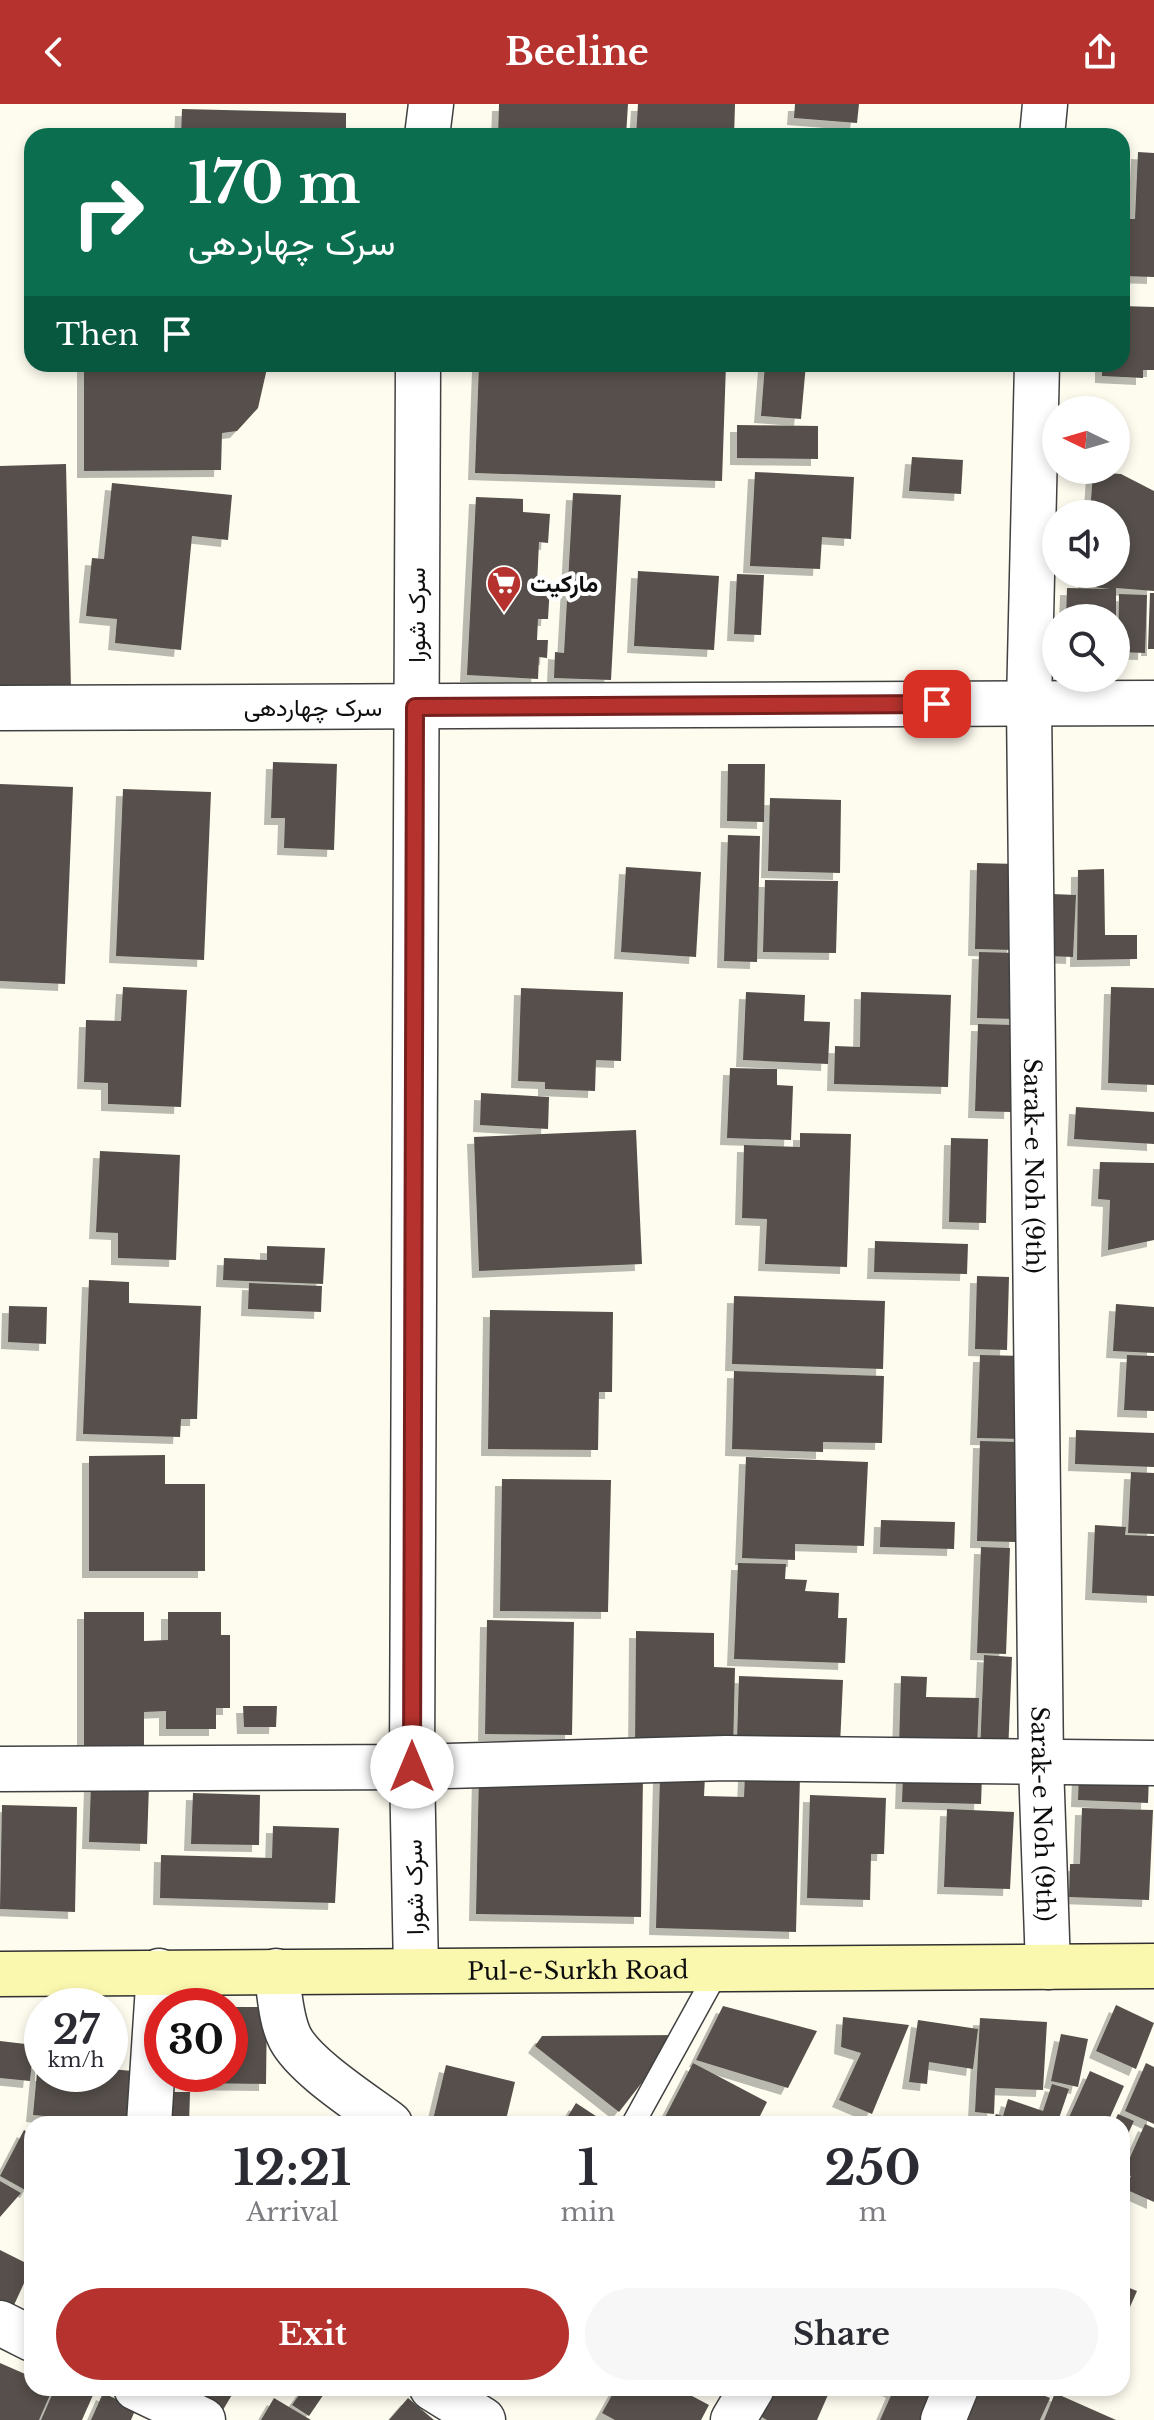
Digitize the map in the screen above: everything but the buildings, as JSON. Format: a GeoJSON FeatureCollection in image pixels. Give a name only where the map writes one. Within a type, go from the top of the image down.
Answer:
{"type":"FeatureCollection","features":[{"type":"Feature","properties":{"kind":"street"},"geometry":{"type":"LineString","coordinates":[[428,128],[431,104]]}},
{"type":"Feature","properties":{"kind":"street"},"geometry":{"type":"LineString","coordinates":[[1043,128],[1045,104]]}},
{"type":"Feature","properties":{"kind":"street","name":"سرک شورا"},"geometry":{"type":"LineString","coordinates":[[416,1970],[412,1767],[418,372]]}},
{"type":"Feature","properties":{"kind":"street","name":"Sarak-e Noh (9th)"},"geometry":{"type":"LineString","coordinates":[[1037,372],[1029,704],[1041,1764],[1048,1967]]}},
{"type":"Feature","properties":{"kind":"street","name":"سرک چهاردهی"},"geometry":{"type":"LineString","coordinates":[[0,708],[1154,703]]}},
{"type":"Feature","properties":{"kind":"street"},"geometry":{"type":"LineString","coordinates":[[0,1769],[412,1767],[726,1758],[1154,1763]]}},
{"type":"Feature","properties":{"kind":"street","name":"Pul-e-Surkh Road"},"geometry":{"type":"LineString","coordinates":[[0,1974],[1154,1966]]}},
{"type":"Feature","properties":{"kind":"street"},"geometry":{"type":"LineString","coordinates":[[150,2116],[159,1971]]}},
{"type":"Feature","properties":{"kind":"street"},"geometry":{"type":"LineString","coordinates":[[276,1971],[290,2038],[303,2057],[380,2116]]}},
{"type":"Feature","properties":{"kind":"street"},"geometry":{"type":"LineString","coordinates":[[0,2323],[24,2335]]}},
{"type":"Feature","properties":{"kind":"street"},"geometry":{"type":"LineString","coordinates":[[153,2396],[203,2420]]}},
{"type":"Feature","properties":{"kind":"street"},"geometry":{"type":"LineString","coordinates":[[445,2396],[483,2420]]}},
{"type":"Feature","properties":{"kind":"street"},"geometry":{"type":"LineString","coordinates":[[733,2420],[747,2396]]}},
{"type":"Feature","properties":{"kind":"street"},"geometry":{"type":"LineString","coordinates":[[943,2420],[953,2396]]}},
{"type":"Feature","properties":{"kind":"lane"},"geometry":{"type":"LineString","coordinates":[[637,2116],[718,1970]]}},
{"type":"Feature","properties":{"kind":"place","name":"مارکیت"},"geometry":{"type":"Point","coordinates":[504,614]}},
{"type":"Feature","properties":{"kind":"route"},"geometry":{"type":"LineString","coordinates":[[412,1767],[415,707],[937,704]]}}]}
